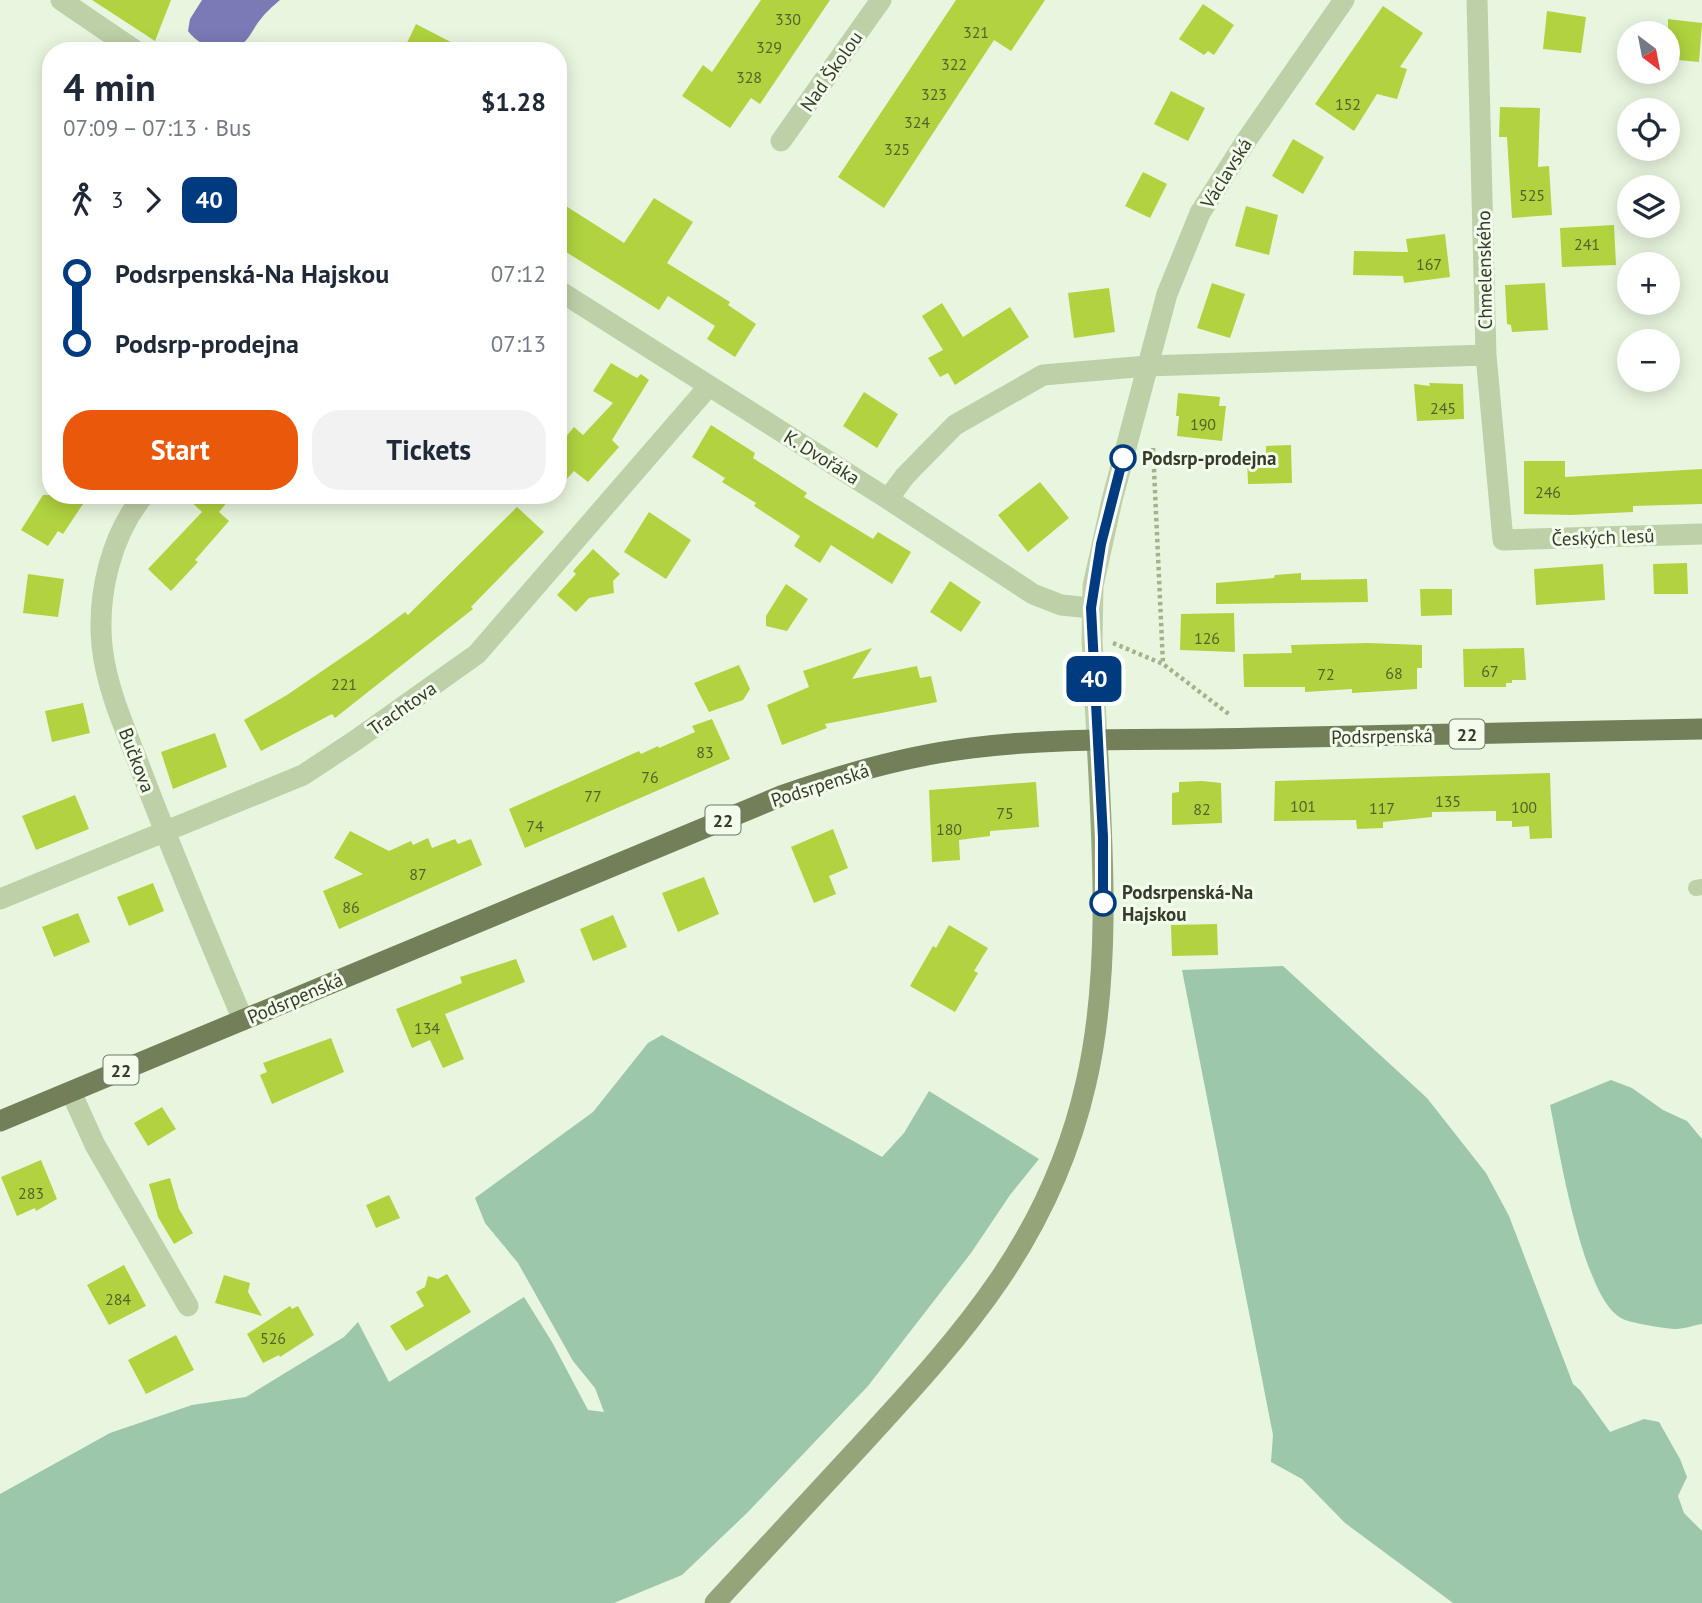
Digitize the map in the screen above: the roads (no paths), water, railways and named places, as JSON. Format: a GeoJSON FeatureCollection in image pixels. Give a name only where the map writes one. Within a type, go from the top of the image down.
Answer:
{"type":"FeatureCollection","features":[{"type":"Feature","properties":{"kind":"main road","name":"Podsrpenská"},"geometry":{"type":"LineString","coordinates":[[0,1121],[768,802],[826,780],[925,755],[1010,744],[1097,740],[1702,729]]}},
{"type":"Feature","properties":{"kind":"street"},"geometry":{"type":"LineString","coordinates":[[61,0],[123,42]]}},
{"type":"Feature","properties":{"kind":"street","name":"Nad Školou"},"geometry":{"type":"LineString","coordinates":[[781,141],[881,0]]}},
{"type":"Feature","properties":{"kind":"street","name":"Václavská"},"geometry":{"type":"LineString","coordinates":[[1097,740],[1091,608],[1101,544],[1167,294],[1200,213],[1248,138],[1345,0]]}},
{"type":"Feature","properties":{"kind":"street","name":"Chmelenského"},"geometry":{"type":"LineString","coordinates":[[1477,0],[1486,355],[1503,540]]}},
{"type":"Feature","properties":{"kind":"street","name":"K. Dvořáka"},"geometry":{"type":"LineString","coordinates":[[567,296],[1033,594],[1061,605],[1091,608]]}},
{"type":"Feature","properties":{"kind":"street"},"geometry":{"type":"LineString","coordinates":[[888,499],[905,476],[955,425],[1043,375],[1147,366],[1486,355]]}},
{"type":"Feature","properties":{"kind":"street","name":"Trachtova"},"geometry":{"type":"LineString","coordinates":[[0,899],[303,775],[477,654],[709,386]]}},
{"type":"Feature","properties":{"kind":"street","name":"Bučkova"},"geometry":{"type":"LineString","coordinates":[[137,504],[130,512],[109,563],[103,599],[102,644],[107,678],[165,832],[243,1020]]}},
{"type":"Feature","properties":{"kind":"street","name":"Českých lesů"},"geometry":{"type":"LineString","coordinates":[[1503,540],[1702,534]]}},
{"type":"Feature","properties":{"kind":"street"},"geometry":{"type":"LineString","coordinates":[[715,1603],[887,1417],[965,1327],[1001,1280],[1051,1191],[1071,1138],[1086,1083],[1097,1006],[1102,931],[1103,837],[1097,740]]}},
{"type":"Feature","properties":{"kind":"street"},"geometry":{"type":"LineString","coordinates":[[71,1092],[95,1145],[188,1306]]}},
{"type":"Feature","properties":{"kind":"place","name":"Podsrp-prodejna"},"geometry":{"type":"Point","coordinates":[1123,458]}},
{"type":"Feature","properties":{"kind":"place","name":"Podsrpenská-Na Hajskou"},"geometry":{"type":"Point","coordinates":[1103,903]}}]}
